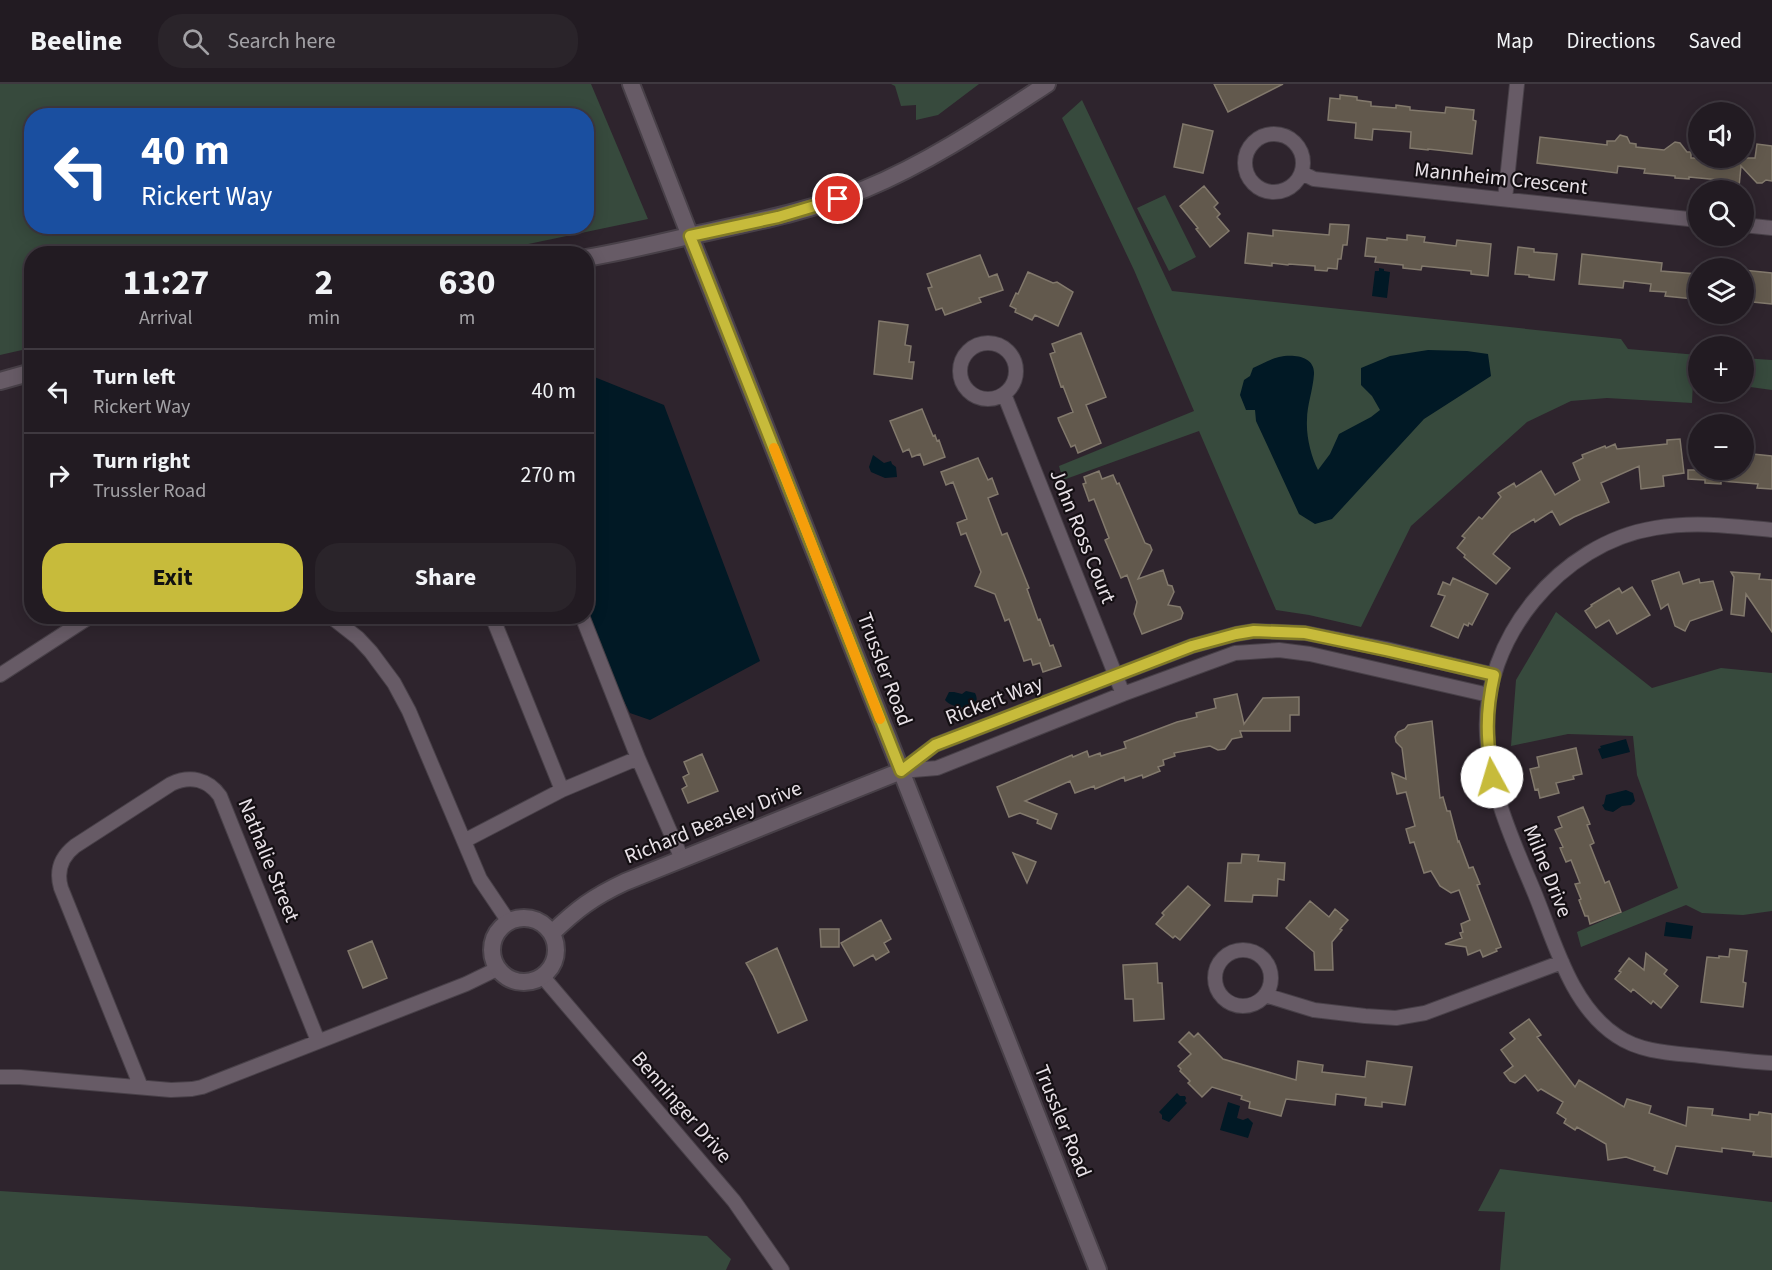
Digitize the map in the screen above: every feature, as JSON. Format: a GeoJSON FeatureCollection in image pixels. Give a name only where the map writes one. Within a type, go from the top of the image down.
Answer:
{"type":"FeatureCollection","features":[{"type":"Feature","properties":{"kind":"main road","name":"Trussler Road"},"geometry":{"type":"LineString","coordinates":[[631,84],[1098,1270]]}},
{"type":"Feature","properties":{"kind":"main road"},"geometry":{"type":"LineString","coordinates":[[594,257],[657,245],[808,209],[866,188],[935,154],[1047,84]]}},
{"type":"Feature","properties":{"kind":"main road"},"geometry":{"type":"LineString","coordinates":[[0,381],[24,374]]}},
{"type":"Feature","properties":{"kind":"main road","name":"Richard Beasley Drive"},"geometry":{"type":"LineString","coordinates":[[552,933],[575,911],[625,882],[901,771]]}},
{"type":"Feature","properties":{"kind":"main road"},"geometry":{"type":"LineString","coordinates":[[520,918],[532,919],[543,924],[552,933],[556,945],[556,957],[551,969],[543,977],[530,982],[517,981],[505,976],[497,969],[492,955],[493,942],[499,931],[509,921],[520,918]]}},
{"type":"Feature","properties":{"kind":"street"},"geometry":{"type":"LineString","coordinates":[[1505,199],[1517,84]]}},
{"type":"Feature","properties":{"kind":"street"},"geometry":{"type":"LineString","coordinates":[[1281,134],[1290,138],[1302,154],[1304,164],[1302,174],[1286,190],[1264,191],[1251,182],[1244,159],[1250,145],[1261,136],[1281,134]]}},
{"type":"Feature","properties":{"kind":"street","name":"Mannheim Crescent"},"geometry":{"type":"LineString","coordinates":[[1302,174],[1314,179],[1688,219]]}},
{"type":"Feature","properties":{"kind":"street"},"geometry":{"type":"LineString","coordinates":[[1754,226],[1772,228]]}},
{"type":"Feature","properties":{"kind":"street"},"geometry":{"type":"LineString","coordinates":[[983,344],[991,344],[1005,349],[1011,355],[1015,362],[1015,380],[1004,394],[989,399],[981,398],[967,389],[961,374],[961,365],[970,350],[983,344]]}},
{"type":"Feature","properties":{"kind":"street","name":"John Ross Court"},"geometry":{"type":"LineString","coordinates":[[1004,394],[1123,694]]}},
{"type":"Feature","properties":{"kind":"street","name":"Milne Drive"},"geometry":{"type":"LineString","coordinates":[[1772,530],[1700,524],[1656,527],[1618,538],[1575,561],[1548,585],[1525,612],[1505,646],[1489,695],[1487,734],[1492,777],[1501,810],[1562,962],[1586,1009],[1597,1022],[1626,1042],[1638,1047],[1772,1063]]}},
{"type":"Feature","properties":{"kind":"street"},"geometry":{"type":"LineString","coordinates":[[0,675],[79,624]]}},
{"type":"Feature","properties":{"kind":"street"},"geometry":{"type":"LineString","coordinates":[[339,624],[364,645],[394,683],[409,711],[480,879],[509,921]]}},
{"type":"Feature","properties":{"kind":"street"},"geometry":{"type":"LineString","coordinates":[[495,624],[562,790]]}},
{"type":"Feature","properties":{"kind":"street"},"geometry":{"type":"LineString","coordinates":[[585,624],[638,758],[682,859]]}},
{"type":"Feature","properties":{"kind":"street","name":"Rickert Way"},"geometry":{"type":"LineString","coordinates":[[901,771],[935,745],[1192,646],[1236,634],[1262,631],[1305,633],[1494,675]]}},
{"type":"Feature","properties":{"kind":"street","name":"Rickert Way"},"geometry":{"type":"LineString","coordinates":[[901,771],[937,768],[1123,694],[1235,653],[1279,650],[1310,654],[1489,695]]}},
{"type":"Feature","properties":{"kind":"street"},"geometry":{"type":"LineString","coordinates":[[464,841],[562,790],[638,758]]}},
{"type":"Feature","properties":{"kind":"street","name":"Nathalie Street"},"geometry":{"type":"LineString","coordinates":[[141,1087],[62,888],[59,871],[63,859],[75,846],[171,784],[182,780],[204,781],[220,796],[318,1041]]}},
{"type":"Feature","properties":{"kind":"street"},"geometry":{"type":"LineString","coordinates":[[1247,949],[1257,953],[1269,967],[1271,977],[1270,987],[1265,995],[1259,1002],[1250,1005],[1241,1006],[1225,1000],[1218,993],[1214,976],[1221,959],[1228,953],[1238,950],[1247,949]]}},
{"type":"Feature","properties":{"kind":"street"},"geometry":{"type":"LineString","coordinates":[[1265,995],[1314,1010],[1396,1018],[1425,1012],[1562,962]]}},
{"type":"Feature","properties":{"kind":"street"},"geometry":{"type":"LineString","coordinates":[[0,1077],[182,1090],[202,1087],[466,984],[497,969]]}},
{"type":"Feature","properties":{"kind":"street","name":"Benninger Drive"},"geometry":{"type":"LineString","coordinates":[[543,977],[734,1201],[782,1270]]}},
{"type":"Feature","properties":{"kind":"green space"},"geometry":{"type":"Polygon","coordinates":[[[0,84],[591,84],[648,219],[594,230],[594,108],[24,108],[24,234],[576,234],[519,246],[24,246],[24,350],[0,355],[0,84]]]}},
{"type":"Feature","properties":{"kind":"green space"},"geometry":{"type":"Polygon","coordinates":[[[891,84],[979,84],[938,115],[916,120],[916,105],[901,106],[895,86],[891,84]]]}},
{"type":"Feature","properties":{"kind":"green space"},"geometry":{"type":"Polygon","coordinates":[[[1082,100],[1172,291],[1621,339],[1628,349],[1688,354],[1688,402],[1692,403],[1607,398],[1571,401],[1527,422],[1411,526],[1361,627],[1276,610],[1199,431],[1063,480],[1059,466],[1194,411],[1134,270],[1062,118],[1082,100]]]}},
{"type":"Feature","properties":{"kind":"green space"},"geometry":{"type":"Polygon","coordinates":[[[1165,195],[1196,257],[1169,271],[1137,208],[1165,195]]]}},
{"type":"Feature","properties":{"kind":"green space"},"geometry":{"type":"Polygon","coordinates":[[[1754,359],[1772,360],[1772,390],[1754,388],[1754,359]]]}},
{"type":"Feature","properties":{"kind":"green space"},"geometry":{"type":"Polygon","coordinates":[[[1556,612],[1652,688],[1721,668],[1772,673],[1772,911],[1743,915],[1702,913],[1686,905],[1581,947],[1577,932],[1678,888],[1637,775],[1633,736],[1568,734],[1511,746],[1516,680],[1556,612]]]}},
{"type":"Feature","properties":{"kind":"green space"},"geometry":{"type":"Polygon","coordinates":[[[1500,1169],[1772,1202],[1772,1270],[1500,1270],[1505,1212],[1478,1211],[1500,1169]]]}},
{"type":"Feature","properties":{"kind":"green space"},"geometry":{"type":"Polygon","coordinates":[[[0,1191],[707,1236],[731,1259],[726,1270],[0,1270],[0,1191]]]}},
{"type":"Feature","properties":{"kind":"water"},"geometry":{"type":"Polygon","coordinates":[[[1379,268],[1390,272],[1387,298],[1372,296],[1375,271],[1379,271],[1379,268]]]}},
{"type":"Feature","properties":{"kind":"water"},"geometry":{"type":"Polygon","coordinates":[[[1428,350],[1488,354],[1491,376],[1424,419],[1332,519],[1315,524],[1299,514],[1256,421],[1255,410],[1246,410],[1240,395],[1244,380],[1250,376],[1253,368],[1285,356],[1296,356],[1311,363],[1314,374],[1307,414],[1307,433],[1318,470],[1330,454],[1339,434],[1380,410],[1372,396],[1361,385],[1361,368],[1390,356],[1428,350]]]}},
{"type":"Feature","properties":{"kind":"water"},"geometry":{"type":"Polygon","coordinates":[[[594,377],[664,405],[760,661],[650,720],[630,713],[585,624],[594,624],[594,377]]]}},
{"type":"Feature","properties":{"kind":"water"},"geometry":{"type":"Polygon","coordinates":[[[873,455],[884,463],[891,461],[896,467],[897,477],[885,478],[871,472],[869,467],[873,455]]]}},
{"type":"Feature","properties":{"kind":"water"},"geometry":{"type":"Polygon","coordinates":[[[966,691],[975,693],[977,699],[972,706],[955,706],[945,700],[949,692],[962,694],[966,691]]]}},
{"type":"Feature","properties":{"kind":"water"},"geometry":{"type":"Polygon","coordinates":[[[1626,739],[1630,752],[1602,759],[1598,749],[1601,748],[1600,746],[1626,739]]]}},
{"type":"Feature","properties":{"kind":"water"},"geometry":{"type":"Polygon","coordinates":[[[1626,790],[1633,793],[1635,801],[1631,805],[1622,806],[1613,812],[1605,810],[1602,805],[1606,795],[1626,790]]]}},
{"type":"Feature","properties":{"kind":"water"},"geometry":{"type":"Polygon","coordinates":[[[1666,922],[1693,926],[1691,939],[1664,936],[1666,922]]]}},
{"type":"Feature","properties":{"kind":"water"},"geometry":{"type":"Polygon","coordinates":[[[1177,1093],[1185,1096],[1187,1103],[1169,1122],[1162,1119],[1159,1112],[1177,1093]]]}},
{"type":"Feature","properties":{"kind":"water"},"geometry":{"type":"Polygon","coordinates":[[[1228,1102],[1240,1106],[1237,1118],[1243,1120],[1248,1118],[1253,1123],[1248,1138],[1220,1130],[1228,1102]]]}},
{"type":"Feature","properties":{"kind":"building"},"geometry":{"type":"Polygon","coordinates":[[[1214,84],[1283,84],[1228,112],[1214,84]]]}},
{"type":"Feature","properties":{"kind":"building"},"geometry":{"type":"Polygon","coordinates":[[[1340,95],[1357,97],[1357,100],[1371,102],[1371,106],[1396,108],[1396,105],[1410,107],[1410,110],[1445,113],[1446,107],[1474,110],[1473,120],[1476,121],[1472,154],[1410,148],[1411,132],[1373,129],[1372,140],[1355,138],[1356,123],[1328,120],[1330,98],[1340,99],[1340,95]]]}},
{"type":"Feature","properties":{"kind":"building"},"geometry":{"type":"Polygon","coordinates":[[[1183,124],[1213,131],[1203,173],[1174,167],[1183,124]]]}},
{"type":"Feature","properties":{"kind":"building"},"geometry":{"type":"Polygon","coordinates":[[[1620,135],[1627,137],[1630,143],[1636,144],[1636,147],[1664,150],[1675,142],[1680,143],[1688,152],[1688,168],[1741,168],[1740,180],[1675,178],[1675,176],[1644,173],[1645,169],[1618,166],[1617,173],[1537,163],[1540,137],[1607,145],[1607,141],[1615,141],[1620,135]]]}},
{"type":"Feature","properties":{"kind":"building"},"geometry":{"type":"Polygon","coordinates":[[[1757,144],[1772,146],[1772,181],[1757,183],[1743,168],[1754,168],[1757,144]]]}},
{"type":"Feature","properties":{"kind":"building"},"geometry":{"type":"Polygon","coordinates":[[[1204,186],[1218,203],[1214,207],[1220,214],[1217,217],[1229,231],[1210,247],[1180,206],[1204,186]]]}},
{"type":"Feature","properties":{"kind":"building"},"geometry":{"type":"Polygon","coordinates":[[[1330,224],[1349,225],[1347,245],[1343,245],[1337,269],[1328,268],[1327,271],[1315,270],[1315,266],[1272,263],[1272,266],[1245,263],[1248,233],[1273,236],[1273,230],[1329,235],[1330,224]]]}},
{"type":"Feature","properties":{"kind":"building"},"geometry":{"type":"Polygon","coordinates":[[[1407,235],[1425,237],[1424,242],[1456,246],[1457,240],[1491,244],[1488,276],[1471,274],[1471,271],[1422,266],[1421,270],[1403,268],[1403,265],[1375,262],[1376,257],[1365,256],[1367,238],[1407,240],[1407,235]]]}},
{"type":"Feature","properties":{"kind":"building"},"geometry":{"type":"Polygon","coordinates":[[[1518,247],[1534,249],[1534,252],[1557,254],[1554,280],[1515,274],[1518,247]]]}},
{"type":"Feature","properties":{"kind":"building"},"geometry":{"type":"Polygon","coordinates":[[[1582,254],[1662,263],[1661,271],[1688,273],[1688,298],[1665,296],[1666,292],[1650,291],[1651,284],[1624,281],[1623,288],[1579,284],[1582,254]]]}},
{"type":"Feature","properties":{"kind":"building"},"geometry":{"type":"Polygon","coordinates":[[[980,255],[989,277],[997,274],[1003,290],[979,298],[981,302],[945,315],[942,308],[936,310],[928,288],[932,287],[927,274],[980,255]]]}},
{"type":"Feature","properties":{"kind":"building"},"geometry":{"type":"Polygon","coordinates":[[[1754,271],[1772,273],[1772,304],[1754,302],[1754,271]]]}},
{"type":"Feature","properties":{"kind":"building"},"geometry":{"type":"Polygon","coordinates":[[[1028,272],[1053,283],[1057,282],[1073,292],[1058,326],[1035,315],[1032,320],[1015,312],[1016,309],[1010,306],[1028,272]]]}},
{"type":"Feature","properties":{"kind":"building"},"geometry":{"type":"Polygon","coordinates":[[[879,321],[908,325],[905,345],[911,346],[909,362],[914,362],[912,379],[874,374],[879,321]]]}},
{"type":"Feature","properties":{"kind":"building"},"geometry":{"type":"Polygon","coordinates":[[[1081,333],[1106,397],[1086,405],[1101,443],[1078,453],[1075,445],[1071,447],[1058,418],[1073,412],[1063,386],[1061,387],[1050,354],[1055,352],[1052,344],[1081,333]]]}},
{"type":"Feature","properties":{"kind":"building"},"geometry":{"type":"Polygon","coordinates":[[[922,409],[933,436],[935,435],[937,441],[939,440],[945,457],[924,465],[920,454],[912,457],[909,449],[903,452],[890,421],[922,409]]]}},
{"type":"Feature","properties":{"kind":"building"},"geometry":{"type":"Polygon","coordinates":[[[1680,439],[1684,473],[1663,476],[1664,486],[1641,489],[1639,466],[1601,483],[1609,502],[1560,525],[1552,511],[1511,533],[1493,554],[1510,568],[1496,584],[1464,557],[1465,555],[1457,548],[1465,538],[1462,536],[1479,517],[1482,519],[1501,497],[1498,493],[1514,483],[1516,487],[1541,471],[1555,495],[1580,480],[1573,463],[1583,458],[1582,455],[1615,444],[1617,449],[1667,444],[1667,440],[1680,439]]]}},
{"type":"Feature","properties":{"kind":"building"},"geometry":{"type":"Polygon","coordinates":[[[1754,454],[1772,456],[1772,489],[1757,488],[1758,484],[1721,481],[1721,484],[1705,483],[1705,480],[1754,480],[1754,454]]]}},
{"type":"Feature","properties":{"kind":"building"},"geometry":{"type":"Polygon","coordinates":[[[978,458],[988,480],[992,478],[998,494],[988,498],[1002,535],[1007,533],[1029,588],[1027,589],[1038,620],[1040,619],[1050,646],[1053,645],[1061,666],[1043,672],[1040,663],[1033,665],[1031,659],[1024,661],[1009,619],[1005,621],[995,594],[975,586],[981,572],[966,533],[961,535],[957,523],[967,519],[953,482],[946,485],[941,472],[978,458]]]}},
{"type":"Feature","properties":{"kind":"building"},"geometry":{"type":"Polygon","coordinates":[[[1099,471],[1102,479],[1113,475],[1117,484],[1119,483],[1145,543],[1150,545],[1152,550],[1138,579],[1163,570],[1168,585],[1172,586],[1174,592],[1168,605],[1180,607],[1183,613],[1181,619],[1142,634],[1134,614],[1137,602],[1127,575],[1121,578],[1105,540],[1109,538],[1094,499],[1089,501],[1083,484],[1086,483],[1084,477],[1099,471]]]}},
{"type":"Feature","properties":{"kind":"building"},"geometry":{"type":"Polygon","coordinates":[[[1679,572],[1683,584],[1699,579],[1700,583],[1713,581],[1722,610],[1690,621],[1685,631],[1675,626],[1668,604],[1661,609],[1652,581],[1679,572]]]}},
{"type":"Feature","properties":{"kind":"building"},"geometry":{"type":"Polygon","coordinates":[[[1731,572],[1760,574],[1759,579],[1772,580],[1772,632],[1746,594],[1744,616],[1731,614],[1734,577],[1731,572]]]}},
{"type":"Feature","properties":{"kind":"building"},"geometry":{"type":"Polygon","coordinates":[[[1453,578],[1488,594],[1472,625],[1464,624],[1458,638],[1431,626],[1445,596],[1438,594],[1443,582],[1450,585],[1453,578]]]}},
{"type":"Feature","properties":{"kind":"building"},"geometry":{"type":"Polygon","coordinates":[[[1632,587],[1650,615],[1617,634],[1609,620],[1596,628],[1585,611],[1619,588],[1622,593],[1632,587]]]}},
{"type":"Feature","properties":{"kind":"building"},"geometry":{"type":"Polygon","coordinates":[[[1237,694],[1244,724],[1263,698],[1299,697],[1299,715],[1290,715],[1290,731],[1240,731],[1242,737],[1232,739],[1225,749],[1218,750],[1210,746],[1174,753],[1175,756],[1163,760],[1164,765],[1158,767],[1160,771],[1143,778],[1142,775],[1125,781],[1124,777],[1095,789],[1094,786],[1075,793],[1070,781],[1025,801],[1057,814],[1051,829],[1037,823],[1038,820],[1020,813],[1009,817],[997,787],[1072,755],[1073,757],[1087,751],[1089,757],[1100,753],[1101,756],[1126,748],[1124,742],[1197,717],[1196,713],[1216,708],[1214,699],[1237,694]]]}},
{"type":"Feature","properties":{"kind":"building"},"geometry":{"type":"Polygon","coordinates":[[[1432,721],[1440,798],[1443,797],[1447,811],[1450,811],[1458,842],[1469,868],[1473,867],[1480,884],[1477,885],[1501,947],[1483,957],[1480,950],[1468,955],[1466,947],[1445,944],[1462,938],[1461,924],[1470,920],[1459,890],[1451,893],[1440,886],[1431,871],[1424,873],[1414,842],[1410,843],[1406,829],[1415,826],[1406,792],[1397,794],[1392,773],[1406,779],[1402,748],[1396,742],[1395,737],[1398,732],[1408,725],[1432,721]]]}},
{"type":"Feature","properties":{"kind":"building"},"geometry":{"type":"Polygon","coordinates":[[[1576,748],[1582,774],[1573,776],[1574,779],[1556,783],[1559,793],[1540,798],[1538,789],[1535,790],[1530,769],[1539,767],[1537,757],[1576,748]]]}},
{"type":"Feature","properties":{"kind":"building"},"geometry":{"type":"Polygon","coordinates":[[[702,754],[718,791],[688,803],[682,789],[687,786],[683,777],[689,774],[684,762],[702,754]]]}},
{"type":"Feature","properties":{"kind":"building"},"geometry":{"type":"Polygon","coordinates":[[[1583,807],[1594,843],[1590,845],[1605,883],[1609,881],[1621,912],[1590,924],[1579,900],[1581,899],[1575,884],[1580,883],[1571,860],[1566,862],[1560,848],[1563,847],[1555,830],[1562,827],[1558,817],[1583,807]]]}},
{"type":"Feature","properties":{"kind":"building"},"geometry":{"type":"Polygon","coordinates":[[[1013,853],[1036,862],[1027,883],[1013,853]]]}},
{"type":"Feature","properties":{"kind":"building"},"geometry":{"type":"Polygon","coordinates":[[[1242,854],[1259,855],[1258,861],[1285,863],[1284,880],[1278,879],[1277,896],[1253,895],[1252,902],[1225,901],[1228,863],[1241,863],[1242,854]]]}},
{"type":"Feature","properties":{"kind":"building"},"geometry":{"type":"Polygon","coordinates":[[[1188,886],[1210,905],[1180,940],[1175,936],[1173,938],[1156,924],[1164,915],[1162,913],[1188,886]]]}},
{"type":"Feature","properties":{"kind":"building"},"geometry":{"type":"Polygon","coordinates":[[[1310,901],[1329,917],[1335,909],[1348,920],[1332,942],[1333,970],[1315,970],[1314,952],[1286,928],[1310,901]]]}},
{"type":"Feature","properties":{"kind":"building"},"geometry":{"type":"Polygon","coordinates":[[[881,920],[891,939],[884,943],[889,952],[876,960],[873,955],[854,966],[841,943],[881,920]]]}},
{"type":"Feature","properties":{"kind":"building"},"geometry":{"type":"Polygon","coordinates":[[[820,929],[839,929],[839,947],[821,947],[820,929]]]}},
{"type":"Feature","properties":{"kind":"building"},"geometry":{"type":"Polygon","coordinates":[[[372,941],[387,978],[363,988],[348,951],[372,941]]]}},
{"type":"Feature","properties":{"kind":"building"},"geometry":{"type":"Polygon","coordinates":[[[777,948],[807,1020],[778,1033],[746,963],[777,948]]]}},
{"type":"Feature","properties":{"kind":"building"},"geometry":{"type":"Polygon","coordinates":[[[1730,949],[1747,951],[1743,1007],[1701,1002],[1707,957],[1729,957],[1730,949]]]}},
{"type":"Feature","properties":{"kind":"building"},"geometry":{"type":"Polygon","coordinates":[[[1646,953],[1667,970],[1664,974],[1678,986],[1661,1008],[1653,1001],[1651,1004],[1633,989],[1631,992],[1615,979],[1629,958],[1644,970],[1646,953]]]}},
{"type":"Feature","properties":{"kind":"building"},"geometry":{"type":"Polygon","coordinates":[[[1157,963],[1158,983],[1162,983],[1164,1019],[1134,1021],[1133,999],[1125,999],[1123,965],[1157,963]]]}},
{"type":"Feature","properties":{"kind":"building"},"geometry":{"type":"Polygon","coordinates":[[[1529,1019],[1541,1035],[1537,1037],[1575,1087],[1579,1080],[1624,1107],[1627,1099],[1651,1106],[1649,1113],[1686,1126],[1688,1107],[1713,1109],[1712,1115],[1750,1120],[1750,1114],[1758,1115],[1759,1112],[1772,1114],[1772,1157],[1722,1148],[1722,1152],[1676,1146],[1667,1174],[1654,1170],[1655,1167],[1626,1157],[1608,1160],[1606,1144],[1577,1127],[1575,1130],[1564,1123],[1566,1119],[1557,1113],[1563,1102],[1541,1089],[1538,1091],[1525,1075],[1515,1083],[1510,1081],[1504,1073],[1513,1066],[1501,1050],[1515,1039],[1510,1033],[1529,1019]]]}},
{"type":"Feature","properties":{"kind":"building"},"geometry":{"type":"Polygon","coordinates":[[[1189,1032],[1194,1037],[1198,1033],[1223,1059],[1296,1080],[1298,1061],[1323,1065],[1322,1072],[1365,1077],[1367,1061],[1412,1067],[1405,1105],[1382,1102],[1382,1107],[1365,1105],[1366,1098],[1336,1094],[1335,1105],[1286,1099],[1281,1116],[1249,1108],[1250,1102],[1241,1099],[1242,1096],[1212,1087],[1202,1097],[1188,1083],[1190,1081],[1178,1066],[1191,1054],[1179,1042],[1189,1032]]]}},
{"type":"Feature","properties":{"kind":"slow traffic"},"geometry":{"type":"LineString","coordinates":[[774,448],[880,719]]}},
{"type":"Feature","properties":{"kind":"route"},"geometry":{"type":"LineString","coordinates":[[838,199],[778,217],[690,236],[901,771],[935,745],[1192,646],[1254,631],[1305,633],[1494,675],[1487,719],[1492,777]]}}]}
